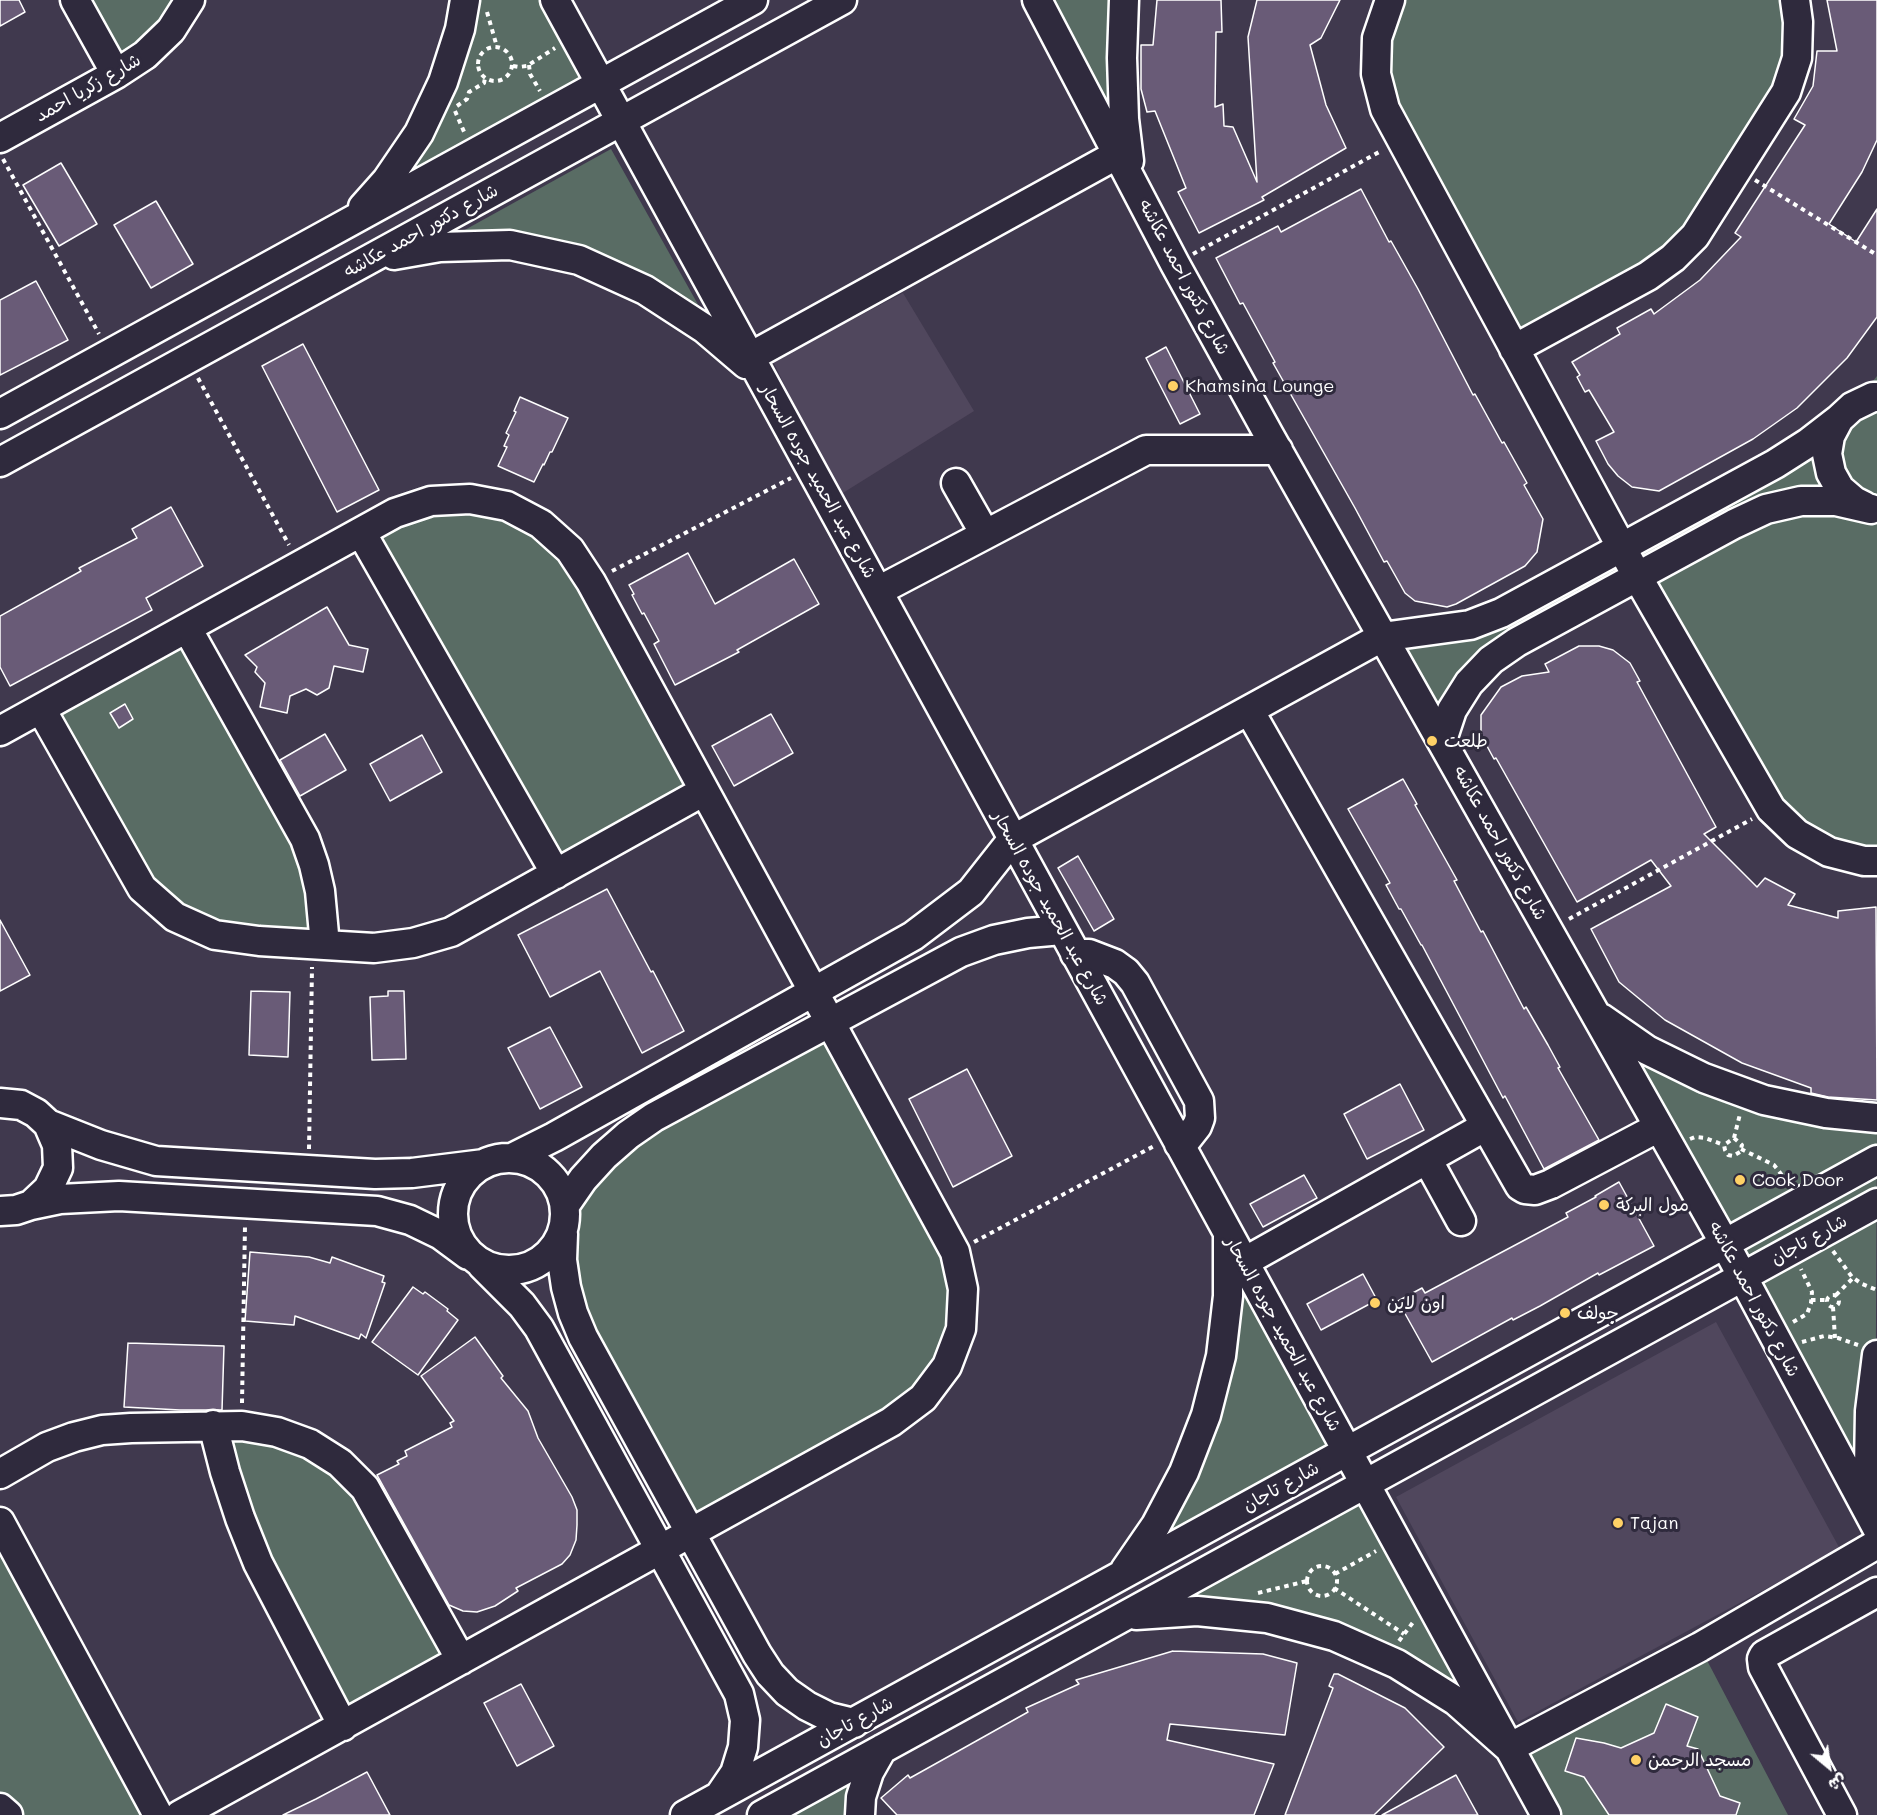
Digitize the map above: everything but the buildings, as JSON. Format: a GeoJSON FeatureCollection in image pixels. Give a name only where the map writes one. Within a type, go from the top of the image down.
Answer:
{"type":"FeatureCollection","features":[{"type":"Feature","properties":{"kind":"street"},"geometry":{"type":"LineString","coordinates":[[75,0],[116,74]]}},
{"type":"Feature","properties":{"kind":"street","name":"شارع زكريا احمد"},"geometry":{"type":"LineString","coordinates":[[0,138],[116,74],[145,55],[171,30],[190,0]]}},
{"type":"Feature","properties":{"kind":"street","name":"شارع عبد الحميد جوده السحار"},"geometry":{"type":"LineString","coordinates":[[555,0],[1545,1815]]}},
{"type":"Feature","properties":{"kind":"street"},"geometry":{"type":"LineString","coordinates":[[0,414],[753,0]]}},
{"type":"Feature","properties":{"kind":"street","name":"شارع دكتور احمد عكاشه"},"geometry":{"type":"LineString","coordinates":[[0,462],[842,0]]}},
{"type":"Feature","properties":{"kind":"street","name":"شارع دكتور احمد عكاشه"},"geometry":{"type":"LineString","coordinates":[[1037,0],[1175,264],[1382,637],[1725,1244],[1876,1532]]}},
{"type":"Feature","properties":{"kind":"street"},"geometry":{"type":"LineString","coordinates":[[1124,0],[1123,109],[1132,180]]}},
{"type":"Feature","properties":{"kind":"street"},"geometry":{"type":"LineString","coordinates":[[1390,0],[1377,38],[1376,74],[1385,109],[1637,576],[1771,809],[1797,834],[1829,852],[1864,861],[1877,861]]}},
{"type":"Feature","properties":{"kind":"street"},"geometry":{"type":"LineString","coordinates":[[1514,349],[1648,276],[1673,258],[1695,236],[1786,92],[1797,58],[1798,22],[1795,0]]}},
{"type":"Feature","properties":{"kind":"street"},"geometry":{"type":"LineString","coordinates":[[350,222],[387,180],[419,133],[443,82],[460,28],[475,3]]}},
{"type":"Feature","properties":{"kind":"street"},"geometry":{"type":"LineString","coordinates":[[371,258],[440,247],[510,245],[579,260],[645,290],[705,329],[755,366],[1118,154]]}},
{"type":"Feature","properties":{"kind":"street"},"geometry":{"type":"LineString","coordinates":[[1874,509],[1854,501],[1840,489],[1831,473],[1827,454],[1830,436],[1856,408],[1877,376]]}},
{"type":"Feature","properties":{"kind":"street"},"geometry":{"type":"LineString","coordinates":[[40,392],[59,429]]}},
{"type":"Feature","properties":{"kind":"street"},"geometry":{"type":"LineString","coordinates":[[512,1158],[913,936],[971,892],[1012,840],[1382,637],[1470,625],[1501,613],[1775,464],[1856,408]]}},
{"type":"Feature","properties":{"kind":"street"},"geometry":{"type":"LineString","coordinates":[[878,591],[1146,450],[1278,450]]}},
{"type":"Feature","properties":{"kind":"street"},"geometry":{"type":"LineString","coordinates":[[956,483],[986,534]]}},
{"type":"Feature","properties":{"kind":"street"},"geometry":{"type":"LineString","coordinates":[[0,731],[395,513],[431,501],[470,499],[507,507],[542,524],[570,550],[591,582],[955,1252],[963,1289],[961,1329],[947,1366],[923,1398],[891,1422],[180,1815]]}},
{"type":"Feature","properties":{"kind":"street"},"geometry":{"type":"LineString","coordinates":[[1442,740],[1452,710],[1469,683],[1491,660],[1517,642],[1734,524],[1766,509],[1801,501],[1836,501],[1874,509]]}},
{"type":"Feature","properties":{"kind":"street"},"geometry":{"type":"LineString","coordinates":[[361,532],[556,874]]}},
{"type":"Feature","properties":{"kind":"street"},"geometry":{"type":"LineString","coordinates":[[187,628],[305,838],[320,891],[319,944]]}},
{"type":"Feature","properties":{"kind":"street"},"geometry":{"type":"LineString","coordinates":[[41,709],[142,888],[175,917],[215,935],[259,941],[374,948],[413,943],[451,932],[704,791]]}},
{"type":"Feature","properties":{"kind":"street"},"geometry":{"type":"LineString","coordinates":[[1249,710],[1520,1186],[1535,1190],[1664,1137]]}},
{"type":"Feature","properties":{"kind":"street"},"geometry":{"type":"LineString","coordinates":[[565,1205],[604,1156],[654,1117],[961,952],[994,940],[1028,933],[1069,942],[1089,954],[1115,964],[1135,983],[1199,1101],[1200,1118],[1197,1126],[1186,1140],[1176,1140]]}},
{"type":"Feature","properties":{"kind":"street"},"geometry":{"type":"LineString","coordinates":[[1596,1014],[1647,1050],[1704,1078],[1764,1100],[1826,1113],[1877,1118]]}},
{"type":"Feature","properties":{"kind":"street"},"geometry":{"type":"LineString","coordinates":[[0,1086],[11,1104],[36,1113],[48,1124],[101,1145],[156,1161],[375,1174],[412,1173],[512,1158],[530,1162],[547,1172],[559,1187],[565,1205],[562,1260],[573,1313],[583,1337],[691,1533],[770,1674],[787,1692],[807,1706],[830,1717],[854,1723]]}},
{"type":"Feature","properties":{"kind":"street"},"geometry":{"type":"LineString","coordinates":[[12,1211],[48,1189],[58,1168],[57,1145],[48,1124]]}},
{"type":"Feature","properties":{"kind":"street"},"geometry":{"type":"LineString","coordinates":[[1244,1262],[1486,1126]]}},
{"type":"Feature","properties":{"kind":"street"},"geometry":{"type":"LineString","coordinates":[[1427,1159],[1461,1221]]}},
{"type":"Feature","properties":{"kind":"street","name":"شارع تاجان"},"geometry":{"type":"LineString","coordinates":[[685,1815],[1877,1160]]}},
{"type":"Feature","properties":{"kind":"street"},"geometry":{"type":"LineString","coordinates":[[484,1164],[469,1174],[458,1188],[453,1205],[452,1223],[458,1240],[475,1260],[522,1305],[538,1328],[740,1694],[745,1720],[743,1747],[735,1773],[720,1796]]}},
{"type":"Feature","properties":{"kind":"street"},"geometry":{"type":"LineString","coordinates":[[12,1211],[60,1199],[119,1196],[377,1211],[410,1220],[441,1234],[475,1260],[506,1272],[529,1268],[550,1254],[563,1234]]}},
{"type":"Feature","properties":{"kind":"street","name":"شارع تاجان"},"geometry":{"type":"LineString","coordinates":[[762,1815],[1877,1203]]}},
{"type":"Feature","properties":{"kind":"street"},"geometry":{"type":"LineString","coordinates":[[1121,1575],[1156,1525],[1184,1472],[1206,1415],[1221,1356],[1228,1296],[1228,1235]]}},
{"type":"Feature","properties":{"kind":"street"},"geometry":{"type":"LineString","coordinates":[[1128,1615],[1197,1611],[1267,1618],[1334,1636],[1397,1664],[1456,1701],[1509,1748],[1700,1647],[1876,1532],[1869,1468],[1872,1352]]}},
{"type":"Feature","properties":{"kind":"street"},"geometry":{"type":"LineString","coordinates":[[213,1425],[225,1472],[258,1563],[343,1726]]}},
{"type":"Feature","properties":{"kind":"street"},"geometry":{"type":"LineString","coordinates":[[0,1474],[47,1447],[102,1430],[213,1425],[242,1426],[277,1432],[310,1444],[340,1463],[365,1488],[461,1660]]}},
{"type":"Feature","properties":{"kind":"street"},"geometry":{"type":"LineString","coordinates":[[0,1522],[158,1815]]}},
{"type":"Feature","properties":{"kind":"street"},"geometry":{"type":"LineString","coordinates":[[1842,1815],[1763,1667],[1762,1659],[1764,1655],[1877,1592]]}},
{"type":"Feature","properties":{"kind":"street"},"geometry":{"type":"LineString","coordinates":[[979,1653],[997,1686]]}},
{"type":"Feature","properties":{"kind":"street"},"geometry":{"type":"LineString","coordinates":[[860,1815],[861,1797],[869,1772],[882,1749]]}},
{"type":"Feature","properties":{"kind":"street"},"geometry":{"type":"LineString","coordinates":[[0,1808],[8,1815]]}},
{"type":"Feature","properties":{"kind":"path"},"geometry":{"type":"LineString","coordinates":[[475,3],[497,46],[507,51],[513,66],[509,75],[500,81],[489,81],[478,69],[479,57],[486,49],[497,46]]}},
{"type":"Feature","properties":{"kind":"path"},"geometry":{"type":"LineString","coordinates":[[513,66],[529,65],[575,36]]}},
{"type":"Feature","properties":{"kind":"path"},"geometry":{"type":"LineString","coordinates":[[529,65],[530,74],[551,111]]}},
{"type":"Feature","properties":{"kind":"path"},"geometry":{"type":"LineString","coordinates":[[1175,264],[1401,141]]}},
{"type":"Feature","properties":{"kind":"path"},"geometry":{"type":"LineString","coordinates":[[0,153],[109,354]]}},
{"type":"Feature","properties":{"kind":"path"},"geometry":{"type":"LineString","coordinates":[[1738,169],[1877,255]]}},
{"type":"Feature","properties":{"kind":"path"},"geometry":{"type":"LineString","coordinates":[[188,359],[301,565]]}},
{"type":"Feature","properties":{"kind":"path"},"geometry":{"type":"LineString","coordinates":[[591,582],[810,468]]}},
{"type":"Feature","properties":{"kind":"path"},"geometry":{"type":"LineString","coordinates":[[1549,930],[1771,809]]}},
{"type":"Feature","properties":{"kind":"path"},"geometry":{"type":"LineString","coordinates":[[309,1170],[319,944]]}},
{"type":"Feature","properties":{"kind":"path"},"geometry":{"type":"LineString","coordinates":[[1664,1137],[1705,1138],[1724,1144],[1734,1138],[1742,1145],[1740,1152],[1733,1156],[1728,1155],[1724,1144]]}},
{"type":"Feature","properties":{"kind":"path"},"geometry":{"type":"LineString","coordinates":[[955,1252],[1176,1140]]}},
{"type":"Feature","properties":{"kind":"path"},"geometry":{"type":"LineString","coordinates":[[1741,1149],[1774,1165],[1801,1201]]}},
{"type":"Feature","properties":{"kind":"path"},"geometry":{"type":"LineString","coordinates":[[242,1426],[246,1203]]}},
{"type":"Feature","properties":{"kind":"path"},"geometry":{"type":"LineString","coordinates":[[1822,1233],[1853,1278],[1877,1290]]}},
{"type":"Feature","properties":{"kind":"path"},"geometry":{"type":"LineString","coordinates":[[1778,1343],[1807,1314],[1812,1292],[1791,1250]]}},
{"type":"Feature","properties":{"kind":"path"},"geometry":{"type":"LineString","coordinates":[[1826,1300],[1830,1295],[1836,1295],[1853,1278]]}},
{"type":"Feature","properties":{"kind":"path"},"geometry":{"type":"LineString","coordinates":[[1833,1307],[1839,1302],[1836,1295]]}},
{"type":"Feature","properties":{"kind":"path"},"geometry":{"type":"LineString","coordinates":[[1811,1299],[1826,1300]]}},
{"type":"Feature","properties":{"kind":"path"},"geometry":{"type":"LineString","coordinates":[[1826,1300],[1829,1306],[1833,1307]]}},
{"type":"Feature","properties":{"kind":"path"},"geometry":{"type":"LineString","coordinates":[[1833,1307],[1835,1338]]}},
{"type":"Feature","properties":{"kind":"path"},"geometry":{"type":"LineString","coordinates":[[1778,1343],[1824,1336],[1872,1352]]}},
{"type":"Feature","properties":{"kind":"path"},"geometry":{"type":"LineString","coordinates":[[1335,1574],[1395,1540]]}},
{"type":"Feature","properties":{"kind":"path"},"geometry":{"type":"LineString","coordinates":[[1318,1566],[1328,1567],[1335,1574],[1334,1588],[1327,1594],[1318,1595],[1310,1589],[1307,1581],[1310,1572],[1318,1566]]}},
{"type":"Feature","properties":{"kind":"path"},"geometry":{"type":"LineString","coordinates":[[1334,1588],[1404,1634]]}},
{"type":"Feature","properties":{"kind":"path"},"geometry":{"type":"LineString","coordinates":[[1386,1659],[1428,1602]]}},
{"type":"Feature","properties":{"kind":"shaded area"},"geometry":{"type":"Polygon","coordinates":[[[903,293],[974,411],[838,496],[773,361],[903,293]]]}},
{"type":"Feature","properties":{"kind":"shaded area","name":"Tajan"},"geometry":{"type":"Polygon","coordinates":[[[1716,1322],[1840,1549],[1518,1722],[1396,1497],[1716,1322]]]}},
{"type":"Feature","properties":{"kind":"green space"},"geometry":{"type":"Polygon","coordinates":[[[75,0],[190,0],[116,74],[75,0]]]}},
{"type":"Feature","properties":{"kind":"green space"},"geometry":{"type":"Polygon","coordinates":[[[465,0],[555,0],[601,84],[350,222],[387,180],[465,0]]]}},
{"type":"Feature","properties":{"kind":"green space"},"geometry":{"type":"Polygon","coordinates":[[[1037,0],[1124,0],[1132,180],[1037,0]]]}},
{"type":"Feature","properties":{"kind":"green space"},"geometry":{"type":"Polygon","coordinates":[[[1390,0],[1795,0],[1797,58],[1695,236],[1514,349],[1385,109],[1390,0]]]}},
{"type":"Feature","properties":{"kind":"green space"},"geometry":{"type":"Polygon","coordinates":[[[611,149],[710,326],[648,285],[443,242],[611,149]]]}},
{"type":"Feature","properties":{"kind":"green space"},"geometry":{"type":"Polygon","coordinates":[[[1877,376],[1877,861],[1797,834],[1637,577],[1517,642],[1442,740],[1382,637],[1470,625],[1852,407],[1877,376]]]}},
{"type":"Feature","properties":{"kind":"green space"},"geometry":{"type":"Polygon","coordinates":[[[431,501],[541,524],[704,791],[556,874],[361,532],[431,501]]]}},
{"type":"Feature","properties":{"kind":"green space"},"geometry":{"type":"Polygon","coordinates":[[[187,628],[305,839],[325,945],[175,917],[41,709],[187,628]]]}},
{"type":"Feature","properties":{"kind":"green space"},"geometry":{"type":"Polygon","coordinates":[[[1596,1014],[1704,1078],[1877,1118],[1875,1524],[1596,1014]]]}},
{"type":"Feature","properties":{"kind":"green space"},"geometry":{"type":"Polygon","coordinates":[[[830,1022],[963,1289],[923,1398],[691,1533],[583,1337],[563,1234],[566,1219],[565,1205],[604,1156],[830,1022]]]}},
{"type":"Feature","properties":{"kind":"green space"},"geometry":{"type":"Polygon","coordinates":[[[1228,1235],[1346,1452],[1121,1575],[1206,1415],[1228,1235]]]}},
{"type":"Feature","properties":{"kind":"green space"},"geometry":{"type":"Polygon","coordinates":[[[213,1425],[340,1463],[461,1660],[343,1726],[213,1425]]]}},
{"type":"Feature","properties":{"kind":"green space"},"geometry":{"type":"Polygon","coordinates":[[[1364,1484],[1509,1747],[1700,1647],[1788,1815],[1545,1815],[1509,1748],[1334,1636],[1128,1615],[1364,1484]]]}},
{"type":"Feature","properties":{"kind":"green space"},"geometry":{"type":"Polygon","coordinates":[[[0,1522],[158,1815],[8,1815],[0,1808],[0,1522]]]}},
{"type":"Feature","properties":{"kind":"green space"},"geometry":{"type":"Polygon","coordinates":[[[882,1749],[860,1815],[762,1815],[882,1749]]]}},
{"type":"Feature","properties":{"kind":"place","name":"Khamsina Lounge"},"geometry":{"type":"Point","coordinates":[1173,386]}},
{"type":"Feature","properties":{"kind":"place","name":"طلعت"},"geometry":{"type":"Point","coordinates":[1432,741]}},
{"type":"Feature","properties":{"kind":"place","name":"Cook Door"},"geometry":{"type":"Point","coordinates":[1740,1180]}},
{"type":"Feature","properties":{"kind":"place","name":"مول البركة"},"geometry":{"type":"Point","coordinates":[1604,1205]}},
{"type":"Feature","properties":{"kind":"place","name":"اون لاين"},"geometry":{"type":"Point","coordinates":[1375,1303]}},
{"type":"Feature","properties":{"kind":"place","name":"جولف"},"geometry":{"type":"Point","coordinates":[1565,1313]}},
{"type":"Feature","properties":{"kind":"place","name":"Tajan"},"geometry":{"type":"Point","coordinates":[1618,1523]}},
{"type":"Feature","properties":{"kind":"place","name":"مسجد الرحمن"},"geometry":{"type":"Point","coordinates":[1636,1760]}}]}
